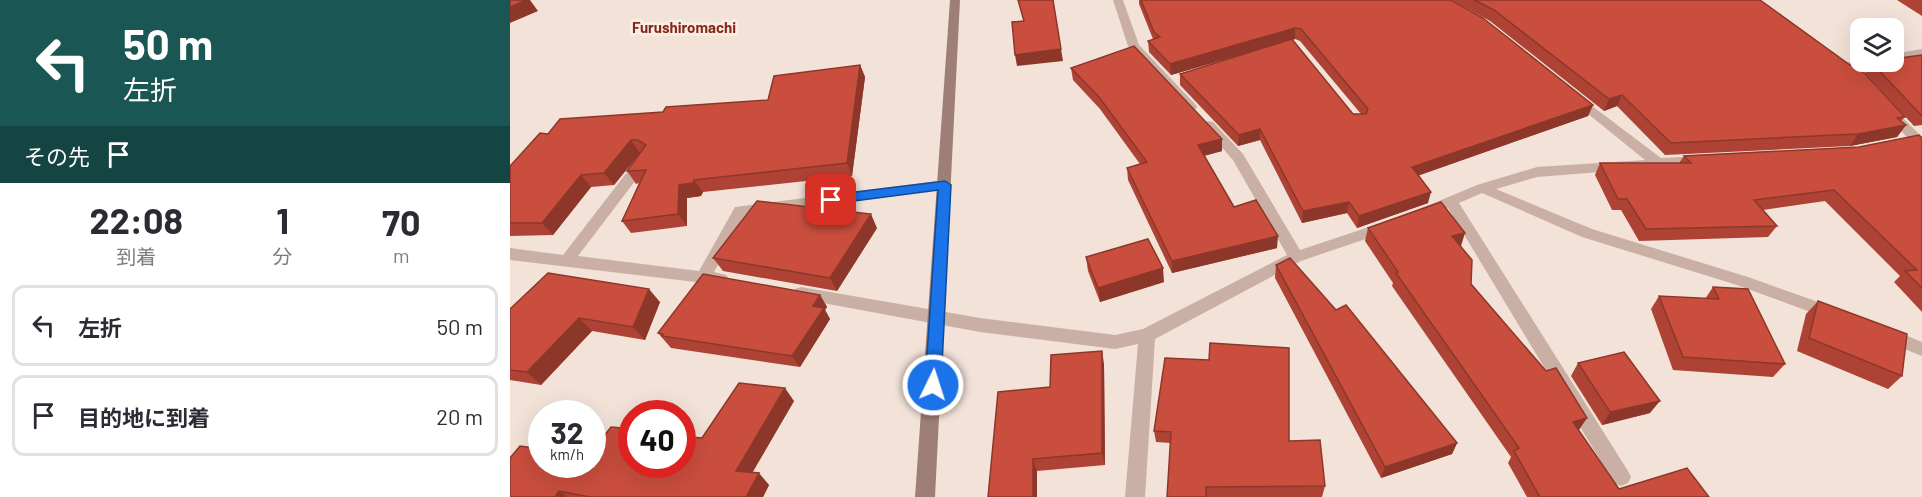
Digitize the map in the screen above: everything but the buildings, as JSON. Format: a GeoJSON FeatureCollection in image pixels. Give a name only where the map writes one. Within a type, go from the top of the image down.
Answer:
{"type":"FeatureCollection","features":[{"type":"Feature","properties":{"kind":"street"},"geometry":{"type":"LineString","coordinates":[[925,497],[956,0]]}},
{"type":"Feature","properties":{"kind":"street"},"geometry":{"type":"LineString","coordinates":[[1118,0],[1134,45],[1174,80],[1238,158],[1296,256]]}},
{"type":"Feature","properties":{"kind":"street"},"geometry":{"type":"LineString","coordinates":[[1904,55],[1922,52]]}},
{"type":"Feature","properties":{"kind":"street"},"geometry":{"type":"LineString","coordinates":[[1566,90],[1657,162]]}},
{"type":"Feature","properties":{"kind":"street"},"geometry":{"type":"LineString","coordinates":[[1885,106],[1916,141]]}},
{"type":"Feature","properties":{"kind":"street"},"geometry":{"type":"LineString","coordinates":[[568,259],[645,158]]}},
{"type":"Feature","properties":{"kind":"street"},"geometry":{"type":"LineString","coordinates":[[1418,215],[1452,203],[1482,188],[1537,172],[1714,159]]}},
{"type":"Feature","properties":{"kind":"street"},"geometry":{"type":"LineString","coordinates":[[704,276],[740,211],[945,185]]}},
{"type":"Feature","properties":{"kind":"street"},"geometry":{"type":"LineString","coordinates":[[1482,188],[1587,233],[1742,281],[1845,319]]}},
{"type":"Feature","properties":{"kind":"street"},"geometry":{"type":"LineString","coordinates":[[1452,203],[1621,477]]}},
{"type":"Feature","properties":{"kind":"street"},"geometry":{"type":"LineString","coordinates":[[785,290],[937,318],[1115,342],[1147,335],[1296,256],[1396,223]]}},
{"type":"Feature","properties":{"kind":"street"},"geometry":{"type":"LineString","coordinates":[[510,254],[568,259],[739,282]]}},
{"type":"Feature","properties":{"kind":"street"},"geometry":{"type":"LineString","coordinates":[[1877,331],[1922,348]]}},
{"type":"Feature","properties":{"kind":"street"},"geometry":{"type":"LineString","coordinates":[[1135,497],[1147,335]]}},
{"type":"Feature","properties":{"kind":"district","name":"Furushiromachi"},"geometry":{"type":"Point","coordinates":[684,27]}},
{"type":"Feature","properties":{"kind":"route"},"geometry":{"type":"LineString","coordinates":[[831,200],[945,185],[933,385]]}}]}
